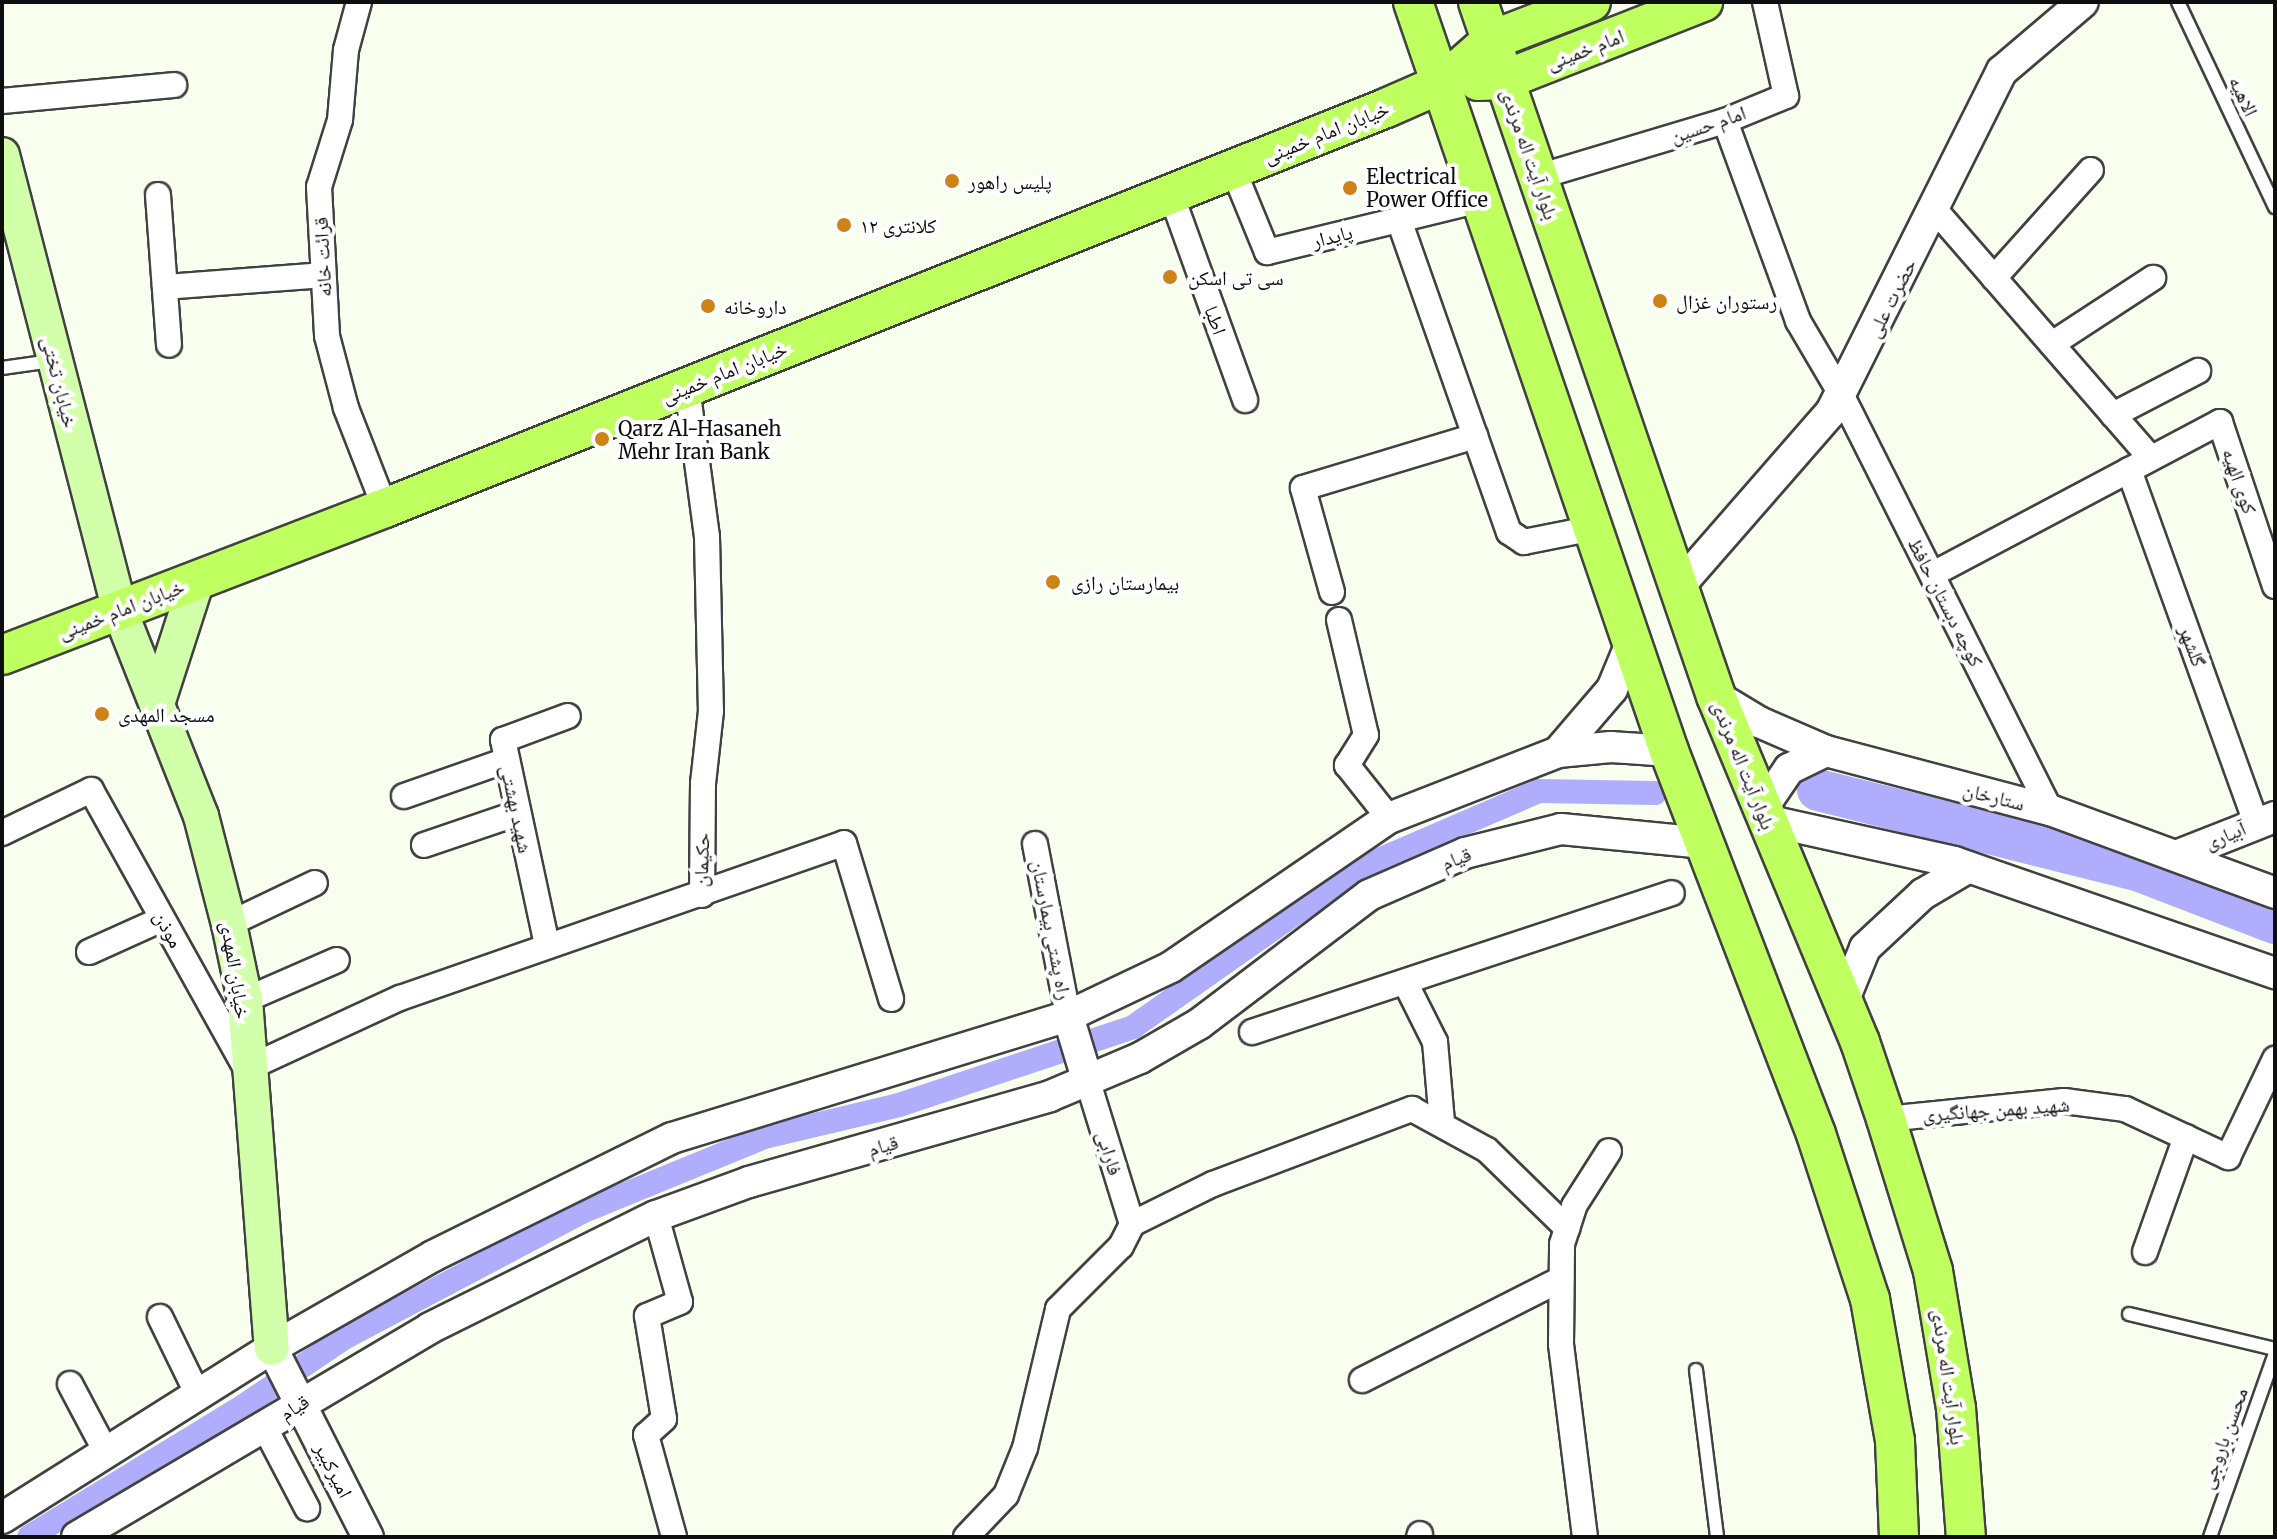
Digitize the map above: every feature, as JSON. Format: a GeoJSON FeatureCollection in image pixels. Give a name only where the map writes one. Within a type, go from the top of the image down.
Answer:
{"type":"FeatureCollection","features":[{"type":"Feature","properties":{"kind":"main road"},"geometry":{"type":"LineString","coordinates":[[1413,2],[1484,199],[1669,751],[1816,1134],[1870,1299],[1895,1441],[1899,1524],[1909,1524],[1931,1537]]}},
{"type":"Feature","properties":{"kind":"main road","name":"بلوار آیت اله مرندی"},"geometry":{"type":"LineString","coordinates":[[1478,2],[1716,696],[1843,1002],[1886,1119],[1933,1271],[1956,1408],[1959,1533]]}},
{"type":"Feature","properties":{"kind":"main road","name":"امام خمینی"},"geometry":{"type":"LineString","coordinates":[[1443,83],[1492,40],[1591,2]]}},
{"type":"Feature","properties":{"kind":"main road","name":"امام خمینی"},"geometry":{"type":"LineString","coordinates":[[1443,83],[1504,80],[1703,2]]}},
{"type":"Feature","properties":{"kind":"main road","name":"خیابان امام خمینی"},"geometry":{"type":"LineString","coordinates":[[2,655],[385,508],[1443,83]]}},
{"type":"Feature","properties":{"kind":"main road","name":"خیابان تختی"},"geometry":{"type":"LineString","coordinates":[[2,155],[119,609]]}},
{"type":"Feature","properties":{"kind":"main road"},"geometry":{"type":"LineString","coordinates":[[1500,251],[1507,232],[1532,222],[1546,225],[1560,239]]}},
{"type":"Feature","properties":{"kind":"main road"},"geometry":{"type":"LineString","coordinates":[[157,704],[197,580]]}},
{"type":"Feature","properties":{"kind":"main road","name":"خیابان المهدی"},"geometry":{"type":"LineString","coordinates":[[119,609],[201,816],[245,1000],[246,1069],[272,1348]]}},
{"type":"Feature","properties":{"kind":"street","name":"قرائت خانه"},"geometry":{"type":"LineString","coordinates":[[359,2],[346,50],[340,120],[319,187],[323,275],[327,336],[346,408],[385,508]]}},
{"type":"Feature","properties":{"kind":"street","name":"امام حسین"},"geometry":{"type":"LineString","coordinates":[[1538,177],[1725,121],[1786,96],[1765,2]]}},
{"type":"Feature","properties":{"kind":"street","name":"حضرت علی"},"geometry":{"type":"LineString","coordinates":[[1680,585],[1841,394],[1936,211],[2002,71],[2083,2]]}},
{"type":"Feature","properties":{"kind":"street"},"geometry":{"type":"LineString","coordinates":[[2,101],[174,85]]}},
{"type":"Feature","properties":{"kind":"street","name":"کوچه دبستان حافظ"},"geometry":{"type":"LineString","coordinates":[[1725,121],[1798,321],[1841,394],[2050,810]]}},
{"type":"Feature","properties":{"kind":"street","name":"پایدار"},"geometry":{"type":"LineString","coordinates":[[1233,169],[1267,252],[1484,199]]}},
{"type":"Feature","properties":{"kind":"street"},"geometry":{"type":"LineString","coordinates":[[1994,278],[2091,170]]}},
{"type":"Feature","properties":{"kind":"street","name":"اطبا"},"geometry":{"type":"LineString","coordinates":[[1171,194],[1245,400]]}},
{"type":"Feature","properties":{"kind":"street"},"geometry":{"type":"LineString","coordinates":[[158,195],[169,345]]}},
{"type":"Feature","properties":{"kind":"street"},"geometry":{"type":"LineString","coordinates":[[1933,574],[2151,458],[1936,211]]}},
{"type":"Feature","properties":{"kind":"street"},"geometry":{"type":"LineString","coordinates":[[1399,220],[1509,532],[1524,542],[1594,528]]}},
{"type":"Feature","properties":{"kind":"street"},"geometry":{"type":"LineString","coordinates":[[165,287],[323,275]]}},
{"type":"Feature","properties":{"kind":"street"},"geometry":{"type":"LineString","coordinates":[[2052,344],[2153,278]]}},
{"type":"Feature","properties":{"kind":"street"},"geometry":{"type":"LineString","coordinates":[[2113,415],[2198,371]]}},
{"type":"Feature","properties":{"kind":"street","name":"حکیمان"},"geometry":{"type":"LineString","coordinates":[[246,1069],[400,998],[547,945],[702,895],[703,783],[711,711],[707,537],[687,387]]}},
{"type":"Feature","properties":{"kind":"street","name":"کوی الهیه"},"geometry":{"type":"LineString","coordinates":[[2151,458],[2220,422],[2275,586]]}},
{"type":"Feature","properties":{"kind":"street"},"geometry":{"type":"LineString","coordinates":[[1332,592],[1303,488],[1475,436]]}},
{"type":"Feature","properties":{"kind":"street","name":"گلشهر"},"geometry":{"type":"LineString","coordinates":[[2129,470],[2265,819]]}},
{"type":"Feature","properties":{"kind":"street"},"geometry":{"type":"LineString","coordinates":[[1339,620],[1366,735],[1347,765],[1389,818]]}},
{"type":"Feature","properties":{"kind":"street"},"geometry":{"type":"LineString","coordinates":[[1558,752],[1612,689],[1632,641]]}},
{"type":"Feature","properties":{"kind":"street","name":"ستارخان"},"geometry":{"type":"LineString","coordinates":[[1716,696],[1759,722],[1826,751],[2050,810],[2275,893]]}},
{"type":"Feature","properties":{"kind":"street","name":"شهید بهشتی"},"geometry":{"type":"LineString","coordinates":[[547,945],[503,740],[568,716]]}},
{"type":"Feature","properties":{"kind":"street"},"geometry":{"type":"LineString","coordinates":[[2,1518],[272,1348],[433,1256],[672,1138],[1068,1016],[1171,967],[1389,818],[1558,752],[1611,747],[1669,751]]}},
{"type":"Feature","properties":{"kind":"street"},"geometry":{"type":"LineString","coordinates":[[1826,751],[1789,769],[1763,815],[1969,867],[2275,973]]}},
{"type":"Feature","properties":{"kind":"street"},"geometry":{"type":"LineString","coordinates":[[404,796],[507,760]]}},
{"type":"Feature","properties":{"kind":"street","name":"موذن"},"geometry":{"type":"LineString","coordinates":[[2,833],[91,790],[246,1069]]}},
{"type":"Feature","properties":{"kind":"street"},"geometry":{"type":"LineString","coordinates":[[424,845],[518,813]]}},
{"type":"Feature","properties":{"kind":"street","name":"آبیاری"},"geometry":{"type":"LineString","coordinates":[[2176,856],[2265,819]]}},
{"type":"Feature","properties":{"kind":"street","name":"قیام"},"geometry":{"type":"LineString","coordinates":[[77,1537],[300,1402],[430,1328],[656,1216],[749,1182],[1088,1082],[1199,1024],[1369,895],[1465,853],[1561,829],[1704,843]]}},
{"type":"Feature","properties":{"kind":"street"},"geometry":{"type":"LineString","coordinates":[[702,895],[844,843],[891,999]]}},
{"type":"Feature","properties":{"kind":"street","name":"راه پشتی بیمارستان"},"geometry":{"type":"LineString","coordinates":[[1035,844],[1068,1016]]}},
{"type":"Feature","properties":{"kind":"street"},"geometry":{"type":"LineString","coordinates":[[1843,1002],[1865,948],[1923,894],[1969,867]]}},
{"type":"Feature","properties":{"kind":"street"},"geometry":{"type":"LineString","coordinates":[[229,924],[315,883]]}},
{"type":"Feature","properties":{"kind":"street"},"geometry":{"type":"LineString","coordinates":[[1252,1032],[1672,893]]}},
{"type":"Feature","properties":{"kind":"street"},"geometry":{"type":"LineString","coordinates":[[89,952],[162,919]]}},
{"type":"Feature","properties":{"kind":"street"},"geometry":{"type":"LineString","coordinates":[[245,1000],[337,960]]}},
{"type":"Feature","properties":{"kind":"street"},"geometry":{"type":"LineString","coordinates":[[1405,982],[1435,1042],[1442,1122]]}},
{"type":"Feature","properties":{"kind":"street"},"geometry":{"type":"LineString","coordinates":[[1068,1016],[1088,1082]]}},
{"type":"Feature","properties":{"kind":"street","name":"شهید بهمن جهانگیری"},"geometry":{"type":"LineString","coordinates":[[1886,1119],[2064,1101],[2125,1109],[2228,1157],[2275,1059]]}},
{"type":"Feature","properties":{"kind":"street","name":"فارابی"},"geometry":{"type":"LineString","coordinates":[[1088,1082],[1132,1224]]}},
{"type":"Feature","properties":{"kind":"street"},"geometry":{"type":"LineString","coordinates":[[966,1537],[1006,1495],[1025,1448],[1058,1309],[1121,1246],[1132,1224],[1213,1184],[1412,1109],[1442,1122],[1487,1150],[1567,1228]]}},
{"type":"Feature","properties":{"kind":"street"},"geometry":{"type":"LineString","coordinates":[[2145,1252],[2186,1137]]}},
{"type":"Feature","properties":{"kind":"street"},"geometry":{"type":"LineString","coordinates":[[1585,1537],[1561,1344],[1561,1279],[1567,1228],[1574,1206],[1609,1151]]}},
{"type":"Feature","properties":{"kind":"street"},"geometry":{"type":"LineString","coordinates":[[656,1216],[680,1302],[647,1316],[664,1419],[646,1435],[674,1537]]}},
{"type":"Feature","properties":{"kind":"street"},"geometry":{"type":"LineString","coordinates":[[1362,1380],[1561,1279]]}},
{"type":"Feature","properties":{"kind":"street"},"geometry":{"type":"LineString","coordinates":[[160,1317],[198,1395]]}},
{"type":"Feature","properties":{"kind":"street","name":"امیرکبیر"},"geometry":{"type":"LineString","coordinates":[[272,1348],[368,1537]]}},
{"type":"Feature","properties":{"kind":"street"},"geometry":{"type":"LineString","coordinates":[[70,1384],[106,1452]]}},
{"type":"Feature","properties":{"kind":"street"},"geometry":{"type":"LineString","coordinates":[[264,1426],[307,1508]]}},
{"type":"Feature","properties":{"kind":"lane","name":"الاهیه"},"geometry":{"type":"LineString","coordinates":[[2178,2],[2275,207]]}},
{"type":"Feature","properties":{"kind":"lane"},"geometry":{"type":"LineString","coordinates":[[2,368],[55,361]]}},
{"type":"Feature","properties":{"kind":"lane"},"geometry":{"type":"LineString","coordinates":[[2129,1314],[2275,1351]]}},
{"type":"Feature","properties":{"kind":"lane","name":"محسن باروجی"},"geometry":{"type":"LineString","coordinates":[[2210,1537],[2275,1351]]}},
{"type":"Feature","properties":{"kind":"lane"},"geometry":{"type":"LineString","coordinates":[[1696,1370],[1717,1537]]}},
{"type":"Feature","properties":{"kind":"waterway"},"geometry":{"type":"LineString","coordinates":[[1818,790],[2137,870],[2275,923]]}},
{"type":"Feature","properties":{"kind":"waterway"},"geometry":{"type":"LineString","coordinates":[[29,1537],[242,1407],[344,1338],[584,1211],[764,1137],[899,1105],[1133,1027],[1358,869],[1539,791],[1655,793]]}},
{"type":"Feature","properties":{"kind":"place","name":"پلیس راهور"},"geometry":{"type":"Point","coordinates":[952,181]}},
{"type":"Feature","properties":{"kind":"place","name":"Electrical Power Office"},"geometry":{"type":"Point","coordinates":[1350,188]}},
{"type":"Feature","properties":{"kind":"place","name":"کلانتری ۱۲"},"geometry":{"type":"Point","coordinates":[844,225]}},
{"type":"Feature","properties":{"kind":"place","name":"سی تی اسکن"},"geometry":{"type":"Point","coordinates":[1170,277]}},
{"type":"Feature","properties":{"kind":"place","name":"رستوران غزال"},"geometry":{"type":"Point","coordinates":[1660,301]}},
{"type":"Feature","properties":{"kind":"place","name":"داروخانه"},"geometry":{"type":"Point","coordinates":[708,306]}},
{"type":"Feature","properties":{"kind":"place","name":"Qarz Al-Hasaneh Mehr Iran Bank"},"geometry":{"type":"Point","coordinates":[602,439]}},
{"type":"Feature","properties":{"kind":"place","name":"بیمارستان رازی"},"geometry":{"type":"Point","coordinates":[1053,582]}},
{"type":"Feature","properties":{"kind":"place","name":"مسجد المهدی"},"geometry":{"type":"Point","coordinates":[102,714]}}]}
